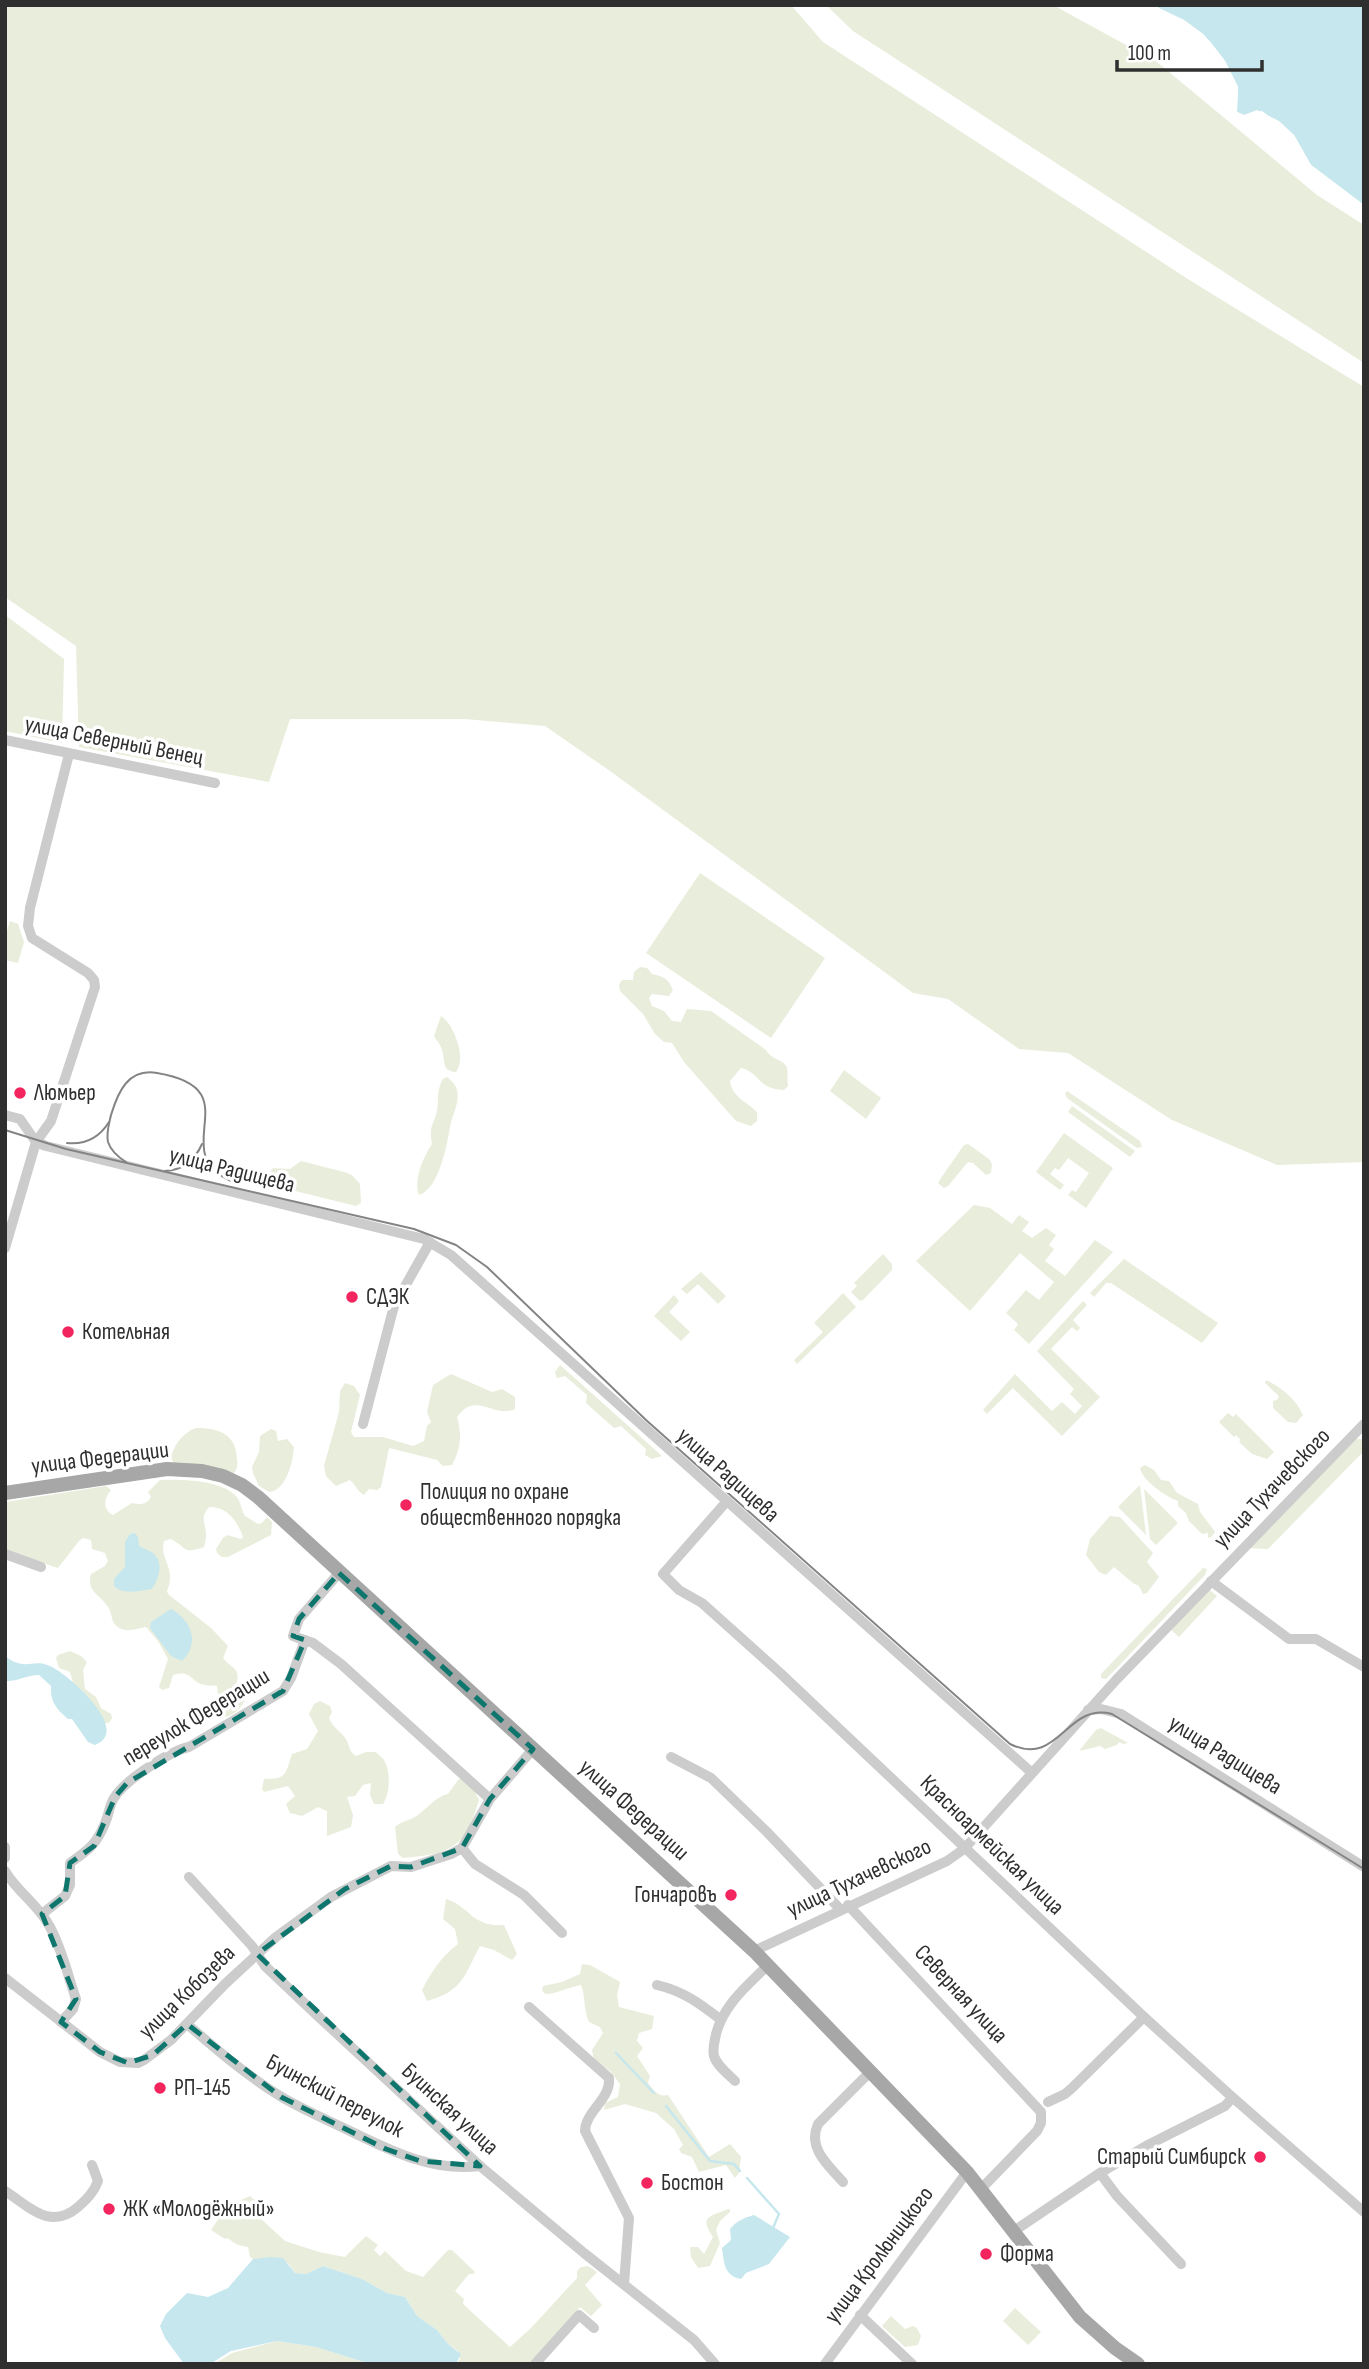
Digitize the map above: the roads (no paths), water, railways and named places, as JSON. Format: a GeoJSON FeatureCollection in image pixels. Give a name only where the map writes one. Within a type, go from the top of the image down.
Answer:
{"type":"FeatureCollection","features":[{"type":"Feature","properties":{"kind":"main road","name":"улица Федерации"},"geometry":{"type":"LineString","coordinates":[[5,1493],[167,1469],[202,1471],[223,1476],[258,1497],[754,1951],[967,2172],[1080,2318],[1138,2364]]}},
{"type":"Feature","properties":{"kind":"street","name":"улица Северный Венец"},"geometry":{"type":"LineString","coordinates":[[5,740],[215,783]]}},
{"type":"Feature","properties":{"kind":"street"},"geometry":{"type":"LineString","coordinates":[[5,1248],[36,1142],[51,1121],[95,987],[94,980],[88,973],[35,941],[28,926],[30,908],[69,754]]}},
{"type":"Feature","properties":{"kind":"street"},"geometry":{"type":"LineString","coordinates":[[5,1115],[20,1119],[36,1142]]}},
{"type":"Feature","properties":{"kind":"street","name":"улица Радищева"},"geometry":{"type":"LineString","coordinates":[[36,1142],[424,1239],[451,1255],[1031,1772]]}},
{"type":"Feature","properties":{"kind":"street"},"geometry":{"type":"LineString","coordinates":[[363,1424],[394,1306],[430,1242]]}},
{"type":"Feature","properties":{"kind":"street","name":"улица Тухачевского"},"geometry":{"type":"LineString","coordinates":[[1088,1710],[1364,1424]]}},
{"type":"Feature","properties":{"kind":"street","name":"Красноармейская улица"},"geometry":{"type":"LineString","coordinates":[[727,1501],[663,1574],[679,1590],[702,1603],[779,1672],[1144,2017],[1232,2098],[1364,2212]]}},
{"type":"Feature","properties":{"kind":"street"},"geometry":{"type":"LineString","coordinates":[[5,1554],[41,1567]]}},
{"type":"Feature","properties":{"kind":"street","name":"переулок Федерации"},"geometry":{"type":"LineString","coordinates":[[42,1914],[65,1896],[70,1885],[70,1863],[94,1846],[111,1803],[121,1788],[167,1755],[190,1747],[283,1691],[291,1678],[305,1640],[293,1636],[299,1619],[339,1573]]}},
{"type":"Feature","properties":{"kind":"street","name":"улица Тухачевского"},"geometry":{"type":"LineString","coordinates":[[1211,1581],[1289,1639],[1316,1639],[1364,1667]]}},
{"type":"Feature","properties":{"kind":"street"},"geometry":{"type":"LineString","coordinates":[[305,1640],[341,1664],[489,1799]]}},
{"type":"Feature","properties":{"kind":"street","name":"улица Радищева"},"geometry":{"type":"LineString","coordinates":[[1088,1710],[1101,1709],[1121,1714],[1364,1867]]}},
{"type":"Feature","properties":{"kind":"street"},"geometry":{"type":"LineString","coordinates":[[1031,1772],[1088,1710]]}},
{"type":"Feature","properties":{"kind":"street"},"geometry":{"type":"LineString","coordinates":[[257,1954],[331,1897],[358,1882],[391,1866],[411,1867],[462,1848],[489,1799],[533,1749]]}},
{"type":"Feature","properties":{"kind":"street","name":"Северная улица"},"geometry":{"type":"LineString","coordinates":[[671,1757],[711,1778],[909,1967],[1044,2107]]}},
{"type":"Feature","properties":{"kind":"street","name":"улица Тухачевского"},"geometry":{"type":"LineString","coordinates":[[754,1951],[947,1861],[964,1849],[1031,1772]]}},
{"type":"Feature","properties":{"kind":"street"},"geometry":{"type":"LineString","coordinates":[[5,1847],[5,1858]]}},
{"type":"Feature","properties":{"kind":"street"},"geometry":{"type":"LineString","coordinates":[[462,1848],[475,1864],[524,1895],[562,1933]]}},
{"type":"Feature","properties":{"kind":"street"},"geometry":{"type":"LineString","coordinates":[[5,1871],[14,1886],[42,1914],[50,1927],[76,1999],[73,2009],[61,2022]]}},
{"type":"Feature","properties":{"kind":"street","name":"Буинская улица"},"geometry":{"type":"LineString","coordinates":[[189,1877],[252,1946],[265,1966],[480,2166],[694,2340],[715,2364]]}},
{"type":"Feature","properties":{"kind":"street","name":"улица Кобозева"},"geometry":{"type":"LineString","coordinates":[[5,1978],[100,2052],[120,2062],[138,2063],[153,2055],[187,2024],[257,1954]]}},
{"type":"Feature","properties":{"kind":"street"},"geometry":{"type":"LineString","coordinates":[[735,2081],[714,2055],[720,2019],[729,2005],[768,1965]]}},
{"type":"Feature","properties":{"kind":"street"},"geometry":{"type":"LineString","coordinates":[[657,1985],[676,1989],[694,1998],[720,2019]]}},
{"type":"Feature","properties":{"kind":"street"},"geometry":{"type":"LineString","coordinates":[[529,2007],[609,2078],[607,2092],[585,2125],[585,2131],[629,2218],[624,2284]]}},
{"type":"Feature","properties":{"kind":"street"},"geometry":{"type":"LineString","coordinates":[[981,2189],[1037,2131],[1044,2107],[1072,2088],[1144,2017]]}},
{"type":"Feature","properties":{"kind":"street","name":"Буинский переулок"},"geometry":{"type":"LineString","coordinates":[[187,2024],[232,2063],[281,2097],[386,2148],[420,2161],[461,2168],[480,2166]]}},
{"type":"Feature","properties":{"kind":"street"},"geometry":{"type":"LineString","coordinates":[[843,2182],[824,2160],[814,2140],[815,2132],[824,2118],[871,2071]]}},
{"type":"Feature","properties":{"kind":"street"},"geometry":{"type":"LineString","coordinates":[[1014,2231],[1100,2173],[1225,2106],[1232,2098]]}},
{"type":"Feature","properties":{"kind":"street"},"geometry":{"type":"LineString","coordinates":[[5,2190],[45,2217],[55,2219],[69,2214],[95,2191],[98,2181],[92,2165]]}},
{"type":"Feature","properties":{"kind":"street","name":"улица Кролюницкого"},"geometry":{"type":"LineString","coordinates":[[825,2364],[967,2172]]}},
{"type":"Feature","properties":{"kind":"street"},"geometry":{"type":"LineString","coordinates":[[1100,2173],[1117,2196],[1181,2264]]}},
{"type":"Feature","properties":{"kind":"street"},"geometry":{"type":"LineString","coordinates":[[535,2364],[579,2315],[594,2328]]}},
{"type":"Feature","properties":{"kind":"street"},"geometry":{"type":"LineString","coordinates":[[860,2315],[912,2364]]}},
{"type":"Feature","properties":{"kind":"water"},"geometry":{"type":"Polygon","coordinates":[[[1157,5],[1364,5],[1364,205],[1311,165],[1294,135],[1262,111],[1244,115],[1237,112],[1238,87],[1225,61],[1203,34],[1184,20],[1159,10],[1157,5]]]}},
{"type":"Feature","properties":{"kind":"water"},"geometry":{"type":"Polygon","coordinates":[[[135,1533],[139,1546],[152,1552],[158,1559],[159,1572],[152,1589],[127,1591],[114,1586],[114,1579],[125,1567],[125,1542],[130,1534],[135,1533]]]}},
{"type":"Feature","properties":{"kind":"water"},"geometry":{"type":"Polygon","coordinates":[[[171,1609],[184,1619],[191,1633],[191,1647],[182,1661],[171,1656],[150,1628],[151,1622],[171,1609]]]}},
{"type":"Feature","properties":{"kind":"water"},"geometry":{"type":"Polygon","coordinates":[[[5,1656],[18,1663],[50,1666],[70,1680],[102,1716],[107,1728],[105,1738],[95,1745],[88,1742],[72,1719],[68,1719],[57,1708],[51,1686],[39,1675],[5,1681],[5,1656]]]}},
{"type":"Feature","properties":{"kind":"water"},"geometry":{"type":"Polygon","coordinates":[[[754,2215],[790,2237],[769,2264],[746,2273],[741,2279],[728,2272],[722,2248],[731,2240],[730,2229],[740,2220],[754,2215]]]}},
{"type":"Feature","properties":{"kind":"water"},"geometry":{"type":"Polygon","coordinates":[[[283,2258],[295,2273],[306,2274],[323,2266],[362,2279],[387,2293],[405,2297],[417,2316],[437,2330],[448,2344],[461,2354],[456,2364],[370,2364],[316,2347],[277,2341],[231,2351],[210,2364],[184,2364],[165,2338],[160,2326],[166,2314],[187,2293],[208,2297],[228,2288],[253,2259],[283,2258]]]}},
{"type":"Feature","properties":{"kind":"waterway"},"geometry":{"type":"LineString","coordinates":[[616,2053],[654,2093]]}},
{"type":"Feature","properties":{"kind":"waterway"},"geometry":{"type":"LineString","coordinates":[[666,2106],[710,2161],[734,2164],[740,2171]]}},
{"type":"Feature","properties":{"kind":"waterway"},"geometry":{"type":"LineString","coordinates":[[747,2178],[779,2214],[773,2228]]}},
{"type":"Feature","properties":{"kind":"tram line"},"geometry":{"type":"LineString","coordinates":[[126,1162],[115,1154],[108,1142],[108,1128],[114,1106],[121,1090],[132,1078],[147,1072],[157,1073],[185,1081],[200,1092],[205,1106],[205,1154],[213,1168],[231,1181]]}},
{"type":"Feature","properties":{"kind":"tram line"},"geometry":{"type":"LineString","coordinates":[[67,1143],[80,1143],[91,1139],[109,1122]]}},
{"type":"Feature","properties":{"kind":"tram line"},"geometry":{"type":"LineString","coordinates":[[5,1130],[66,1149],[414,1229],[456,1245],[487,1267],[646,1420],[1010,1744],[1027,1749],[1040,1748],[1084,1717],[1096,1713],[1112,1714],[1364,1869]]}},
{"type":"Feature","properties":{"kind":"tram line"},"geometry":{"type":"LineString","coordinates":[[165,1171],[188,1163],[202,1144]]}},
{"type":"Feature","properties":{"kind":"place","name":"Люмьер"},"geometry":{"type":"Point","coordinates":[20,1093]}},
{"type":"Feature","properties":{"kind":"place","name":"СДЭК"},"geometry":{"type":"Point","coordinates":[352,1297]}},
{"type":"Feature","properties":{"kind":"place","name":"Котельная"},"geometry":{"type":"Point","coordinates":[68,1332]}},
{"type":"Feature","properties":{"kind":"place","name":"Полиция по охране общественного порядка"},"geometry":{"type":"Point","coordinates":[406,1505]}},
{"type":"Feature","properties":{"kind":"place","name":"Гончаровъ"},"geometry":{"type":"Point","coordinates":[731,1895]}},
{"type":"Feature","properties":{"kind":"place","name":"РП-145"},"geometry":{"type":"Point","coordinates":[160,2088]}},
{"type":"Feature","properties":{"kind":"place","name":"Старый Симбирск"},"geometry":{"type":"Point","coordinates":[1260,2157]}},
{"type":"Feature","properties":{"kind":"place","name":"Бостон"},"geometry":{"type":"Point","coordinates":[647,2183]}},
{"type":"Feature","properties":{"kind":"place","name":"ЖК «Молодёжный»"},"geometry":{"type":"Point","coordinates":[109,2209]}},
{"type":"Feature","properties":{"kind":"place","name":"Форма"},"geometry":{"type":"Point","coordinates":[986,2254]}}]}
